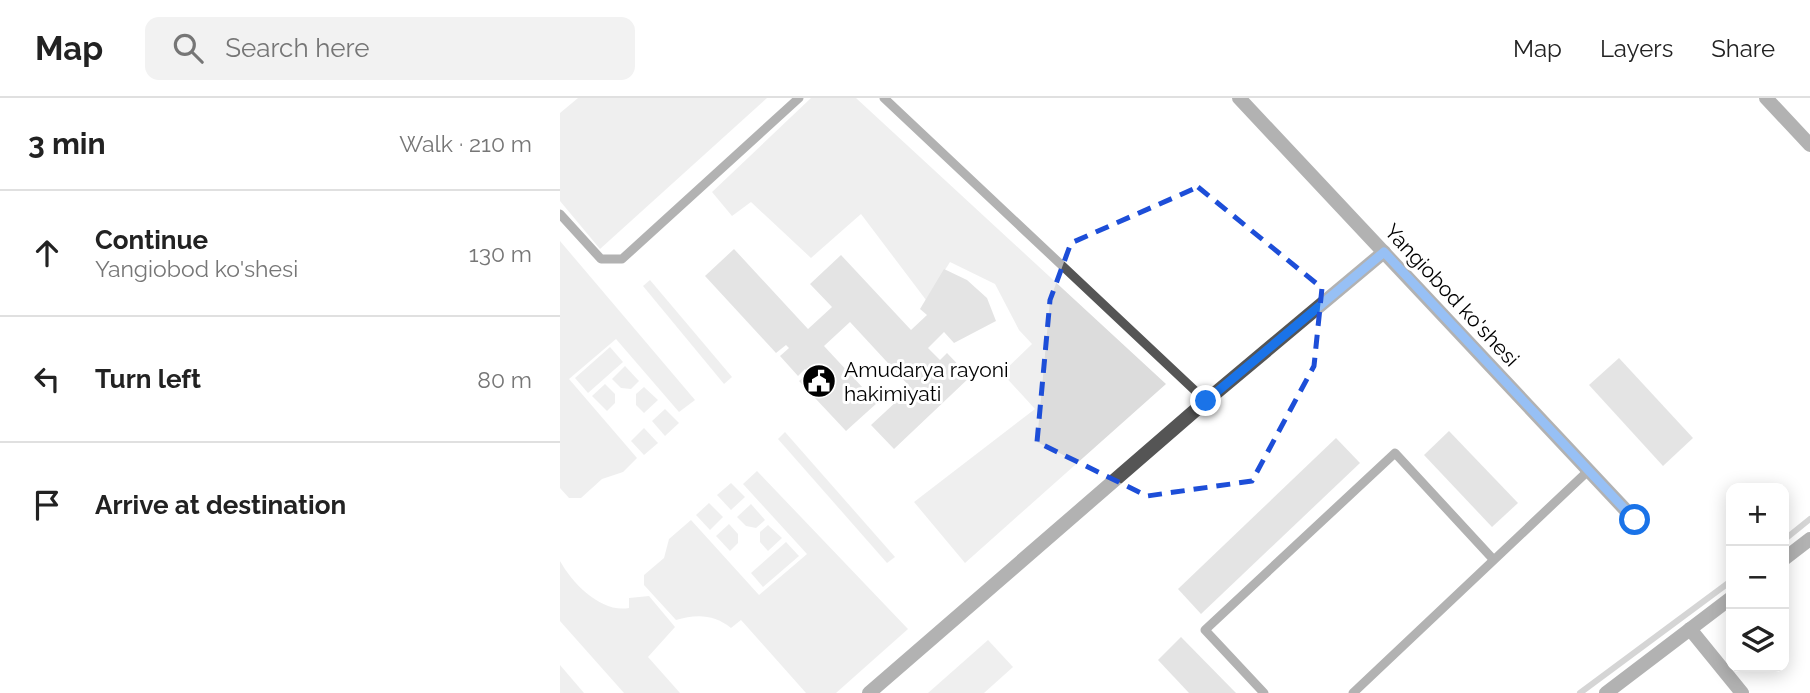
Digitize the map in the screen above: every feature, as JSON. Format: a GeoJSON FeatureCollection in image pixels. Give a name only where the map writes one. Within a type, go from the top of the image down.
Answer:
{"type":"FeatureCollection","features":[{"type":"Feature","properties":{"kind":"street","name":"Yangiobod ko'shesi"},"geometry":{"type":"LineString","coordinates":[[1239,98],[1635,520]]}},
{"type":"Feature","properties":{"kind":"street"},"geometry":{"type":"LineString","coordinates":[[1766,98],[1810,145]]}},
{"type":"Feature","properties":{"kind":"street"},"geometry":{"type":"LineString","coordinates":[[869,693],[1206,401],[1384,252]]}},
{"type":"Feature","properties":{"kind":"street"},"geometry":{"type":"LineString","coordinates":[[1789,555],[1810,539]]}},
{"type":"Feature","properties":{"kind":"street"},"geometry":{"type":"LineString","coordinates":[[1606,693],[1726,602]]}},
{"type":"Feature","properties":{"kind":"street"},"geometry":{"type":"LineString","coordinates":[[1690,629],[1742,693]]}},
{"type":"Feature","properties":{"kind":"lane"},"geometry":{"type":"LineString","coordinates":[[560,214],[601,259],[622,260],[799,98]]}},
{"type":"Feature","properties":{"kind":"lane"},"geometry":{"type":"LineString","coordinates":[[884,98],[1206,401]]}},
{"type":"Feature","properties":{"kind":"lane"},"geometry":{"type":"LineString","coordinates":[[1264,693],[1205,630],[1395,453],[1492,558]]}},
{"type":"Feature","properties":{"kind":"lane"},"geometry":{"type":"LineString","coordinates":[[1353,693],[1492,558],[1588,471]]}},
{"type":"Feature","properties":{"kind":"highlighted area"},"geometry":{"type":"Polygon","coordinates":[[[1198,187],[1322,288],[1314,366],[1252,481],[1147,496],[1037,442],[1050,300],[1071,243],[1198,187]]]}},
{"type":"Feature","properties":{"kind":"shaded area"},"geometry":{"type":"Polygon","coordinates":[[[578,98],[767,98],[600,249],[560,201],[560,113],[578,98]]]}},
{"type":"Feature","properties":{"kind":"shaded area"},"geometry":{"type":"Polygon","coordinates":[[[811,98],[856,98],[1166,384],[965,563],[914,502],[1035,409],[1002,373],[1032,344],[1019,330],[995,284],[950,262],[926,300],[861,214],[811,258],[751,202],[732,216],[712,192],[811,98]]]}},
{"type":"Feature","properties":{"kind":"shaded area"},"geometry":{"type":"Polygon","coordinates":[[[560,241],[695,400],[679,412],[616,339],[569,379],[637,458],[623,472],[602,479],[581,498],[569,498],[560,488],[560,241]]]}},
{"type":"Feature","properties":{"kind":"shaded area"},"geometry":{"type":"Polygon","coordinates":[[[650,280],[732,377],[724,384],[643,286],[650,280]]]}},
{"type":"Feature","properties":{"kind":"shaded area"},"geometry":{"type":"Polygon","coordinates":[[[610,347],[623,362],[588,393],[575,378],[610,347]]]}},
{"type":"Feature","properties":{"kind":"shaded area"},"geometry":{"type":"Polygon","coordinates":[[[625,366],[639,381],[631,389],[621,388],[612,379],[625,366]]]}},
{"type":"Feature","properties":{"kind":"shaded area"},"geometry":{"type":"Polygon","coordinates":[[[605,384],[615,394],[615,403],[607,411],[592,396],[605,384]]]}},
{"type":"Feature","properties":{"kind":"shaded area"},"geometry":{"type":"Polygon","coordinates":[[[644,387],[658,400],[644,413],[636,405],[636,394],[644,387]]]}},
{"type":"Feature","properties":{"kind":"shaded area"},"geometry":{"type":"Polygon","coordinates":[[[665,409],[679,423],[665,436],[652,421],[665,409]]]}},
{"type":"Feature","properties":{"kind":"shaded area"},"geometry":{"type":"Polygon","coordinates":[[[644,428],[658,443],[644,455],[631,441],[644,428]]]}},
{"type":"Feature","properties":{"kind":"shaded area"},"geometry":{"type":"Polygon","coordinates":[[[785,432],[895,557],[887,563],[778,439],[785,432]]]}},
{"type":"Feature","properties":{"kind":"shaded area"},"geometry":{"type":"Polygon","coordinates":[[[757,471],[908,629],[836,693],[806,693],[741,620],[731,628],[705,616],[676,620],[644,585],[644,575],[664,558],[669,539],[691,520],[759,595],[807,554],[743,484],[757,471]]]}},
{"type":"Feature","properties":{"kind":"shaded area"},"geometry":{"type":"Polygon","coordinates":[[[731,483],[745,497],[731,510],[717,495],[731,483]]]}},
{"type":"Feature","properties":{"kind":"shaded area"},"geometry":{"type":"Polygon","coordinates":[[[709,503],[723,517],[710,530],[696,515],[709,503]]]}},
{"type":"Feature","properties":{"kind":"shaded area"},"geometry":{"type":"Polygon","coordinates":[[[751,504],[765,520],[756,528],[746,526],[737,517],[751,504]]]}},
{"type":"Feature","properties":{"kind":"shaded area"},"geometry":{"type":"Polygon","coordinates":[[[729,524],[738,534],[738,543],[730,551],[716,536],[729,524]]]}},
{"type":"Feature","properties":{"kind":"shaded area"},"geometry":{"type":"Polygon","coordinates":[[[768,525],[782,538],[768,551],[760,542],[760,532],[768,525]]]}},
{"type":"Feature","properties":{"kind":"shaded area"},"geometry":{"type":"Polygon","coordinates":[[[786,542],[799,556],[763,587],[751,573],[786,542]]]}},
{"type":"Feature","properties":{"kind":"shaded area"},"geometry":{"type":"Polygon","coordinates":[[[560,561],[580,587],[608,606],[629,608],[629,598],[649,596],[675,627],[648,657],[680,693],[624,693],[560,621],[560,561]]]}},
{"type":"Feature","properties":{"kind":"shaded area"},"geometry":{"type":"Polygon","coordinates":[[[988,640],[1013,667],[984,693],[928,693],[988,640]]]}},
{"type":"Feature","properties":{"kind":"shaded area"},"geometry":{"type":"Polygon","coordinates":[[[560,665],[584,693],[560,693],[560,665]]]}},
{"type":"Feature","properties":{"kind":"building"},"geometry":{"type":"Polygon","coordinates":[[[734,249],[808,329],[832,307],[810,284],[841,255],[911,330],[927,315],[920,309],[944,269],[967,280],[987,298],[996,321],[954,343],[944,332],[928,348],[940,360],[947,353],[970,377],[894,449],[871,425],[911,388],[850,322],[824,346],[877,403],[846,431],[799,381],[809,373],[805,369],[798,376],[780,356],[789,348],[786,345],[776,353],[705,276],[734,249]]]}},
{"type":"Feature","properties":{"kind":"building"},"geometry":{"type":"Polygon","coordinates":[[[1619,358],[1693,438],[1663,466],[1589,385],[1619,358]]]}},
{"type":"Feature","properties":{"kind":"building"},"geometry":{"type":"Polygon","coordinates":[[[1449,431],[1518,503],[1492,527],[1424,455],[1449,431]]]}},
{"type":"Feature","properties":{"kind":"building"},"geometry":{"type":"Polygon","coordinates":[[[1336,438],[1360,463],[1201,614],[1178,589],[1336,438]]]}},
{"type":"Feature","properties":{"kind":"building"},"geometry":{"type":"Polygon","coordinates":[[[1181,637],[1236,693],[1189,693],[1158,660],[1181,637]]]}},
{"type":"Feature","properties":{"kind":"waterway"},"geometry":{"type":"LineString","coordinates":[[1789,536],[1810,519]]}},
{"type":"Feature","properties":{"kind":"waterway"},"geometry":{"type":"LineString","coordinates":[[1580,693],[1726,585]]}},
{"type":"Feature","properties":{"kind":"place","name":"Amudarya rayoni hakimiyati"},"geometry":{"type":"Point","coordinates":[819,381]}},
{"type":"Feature","properties":{"kind":"route"},"geometry":{"type":"LineString","coordinates":[[1206,401],[1384,252],[1635,520]]}}]}
